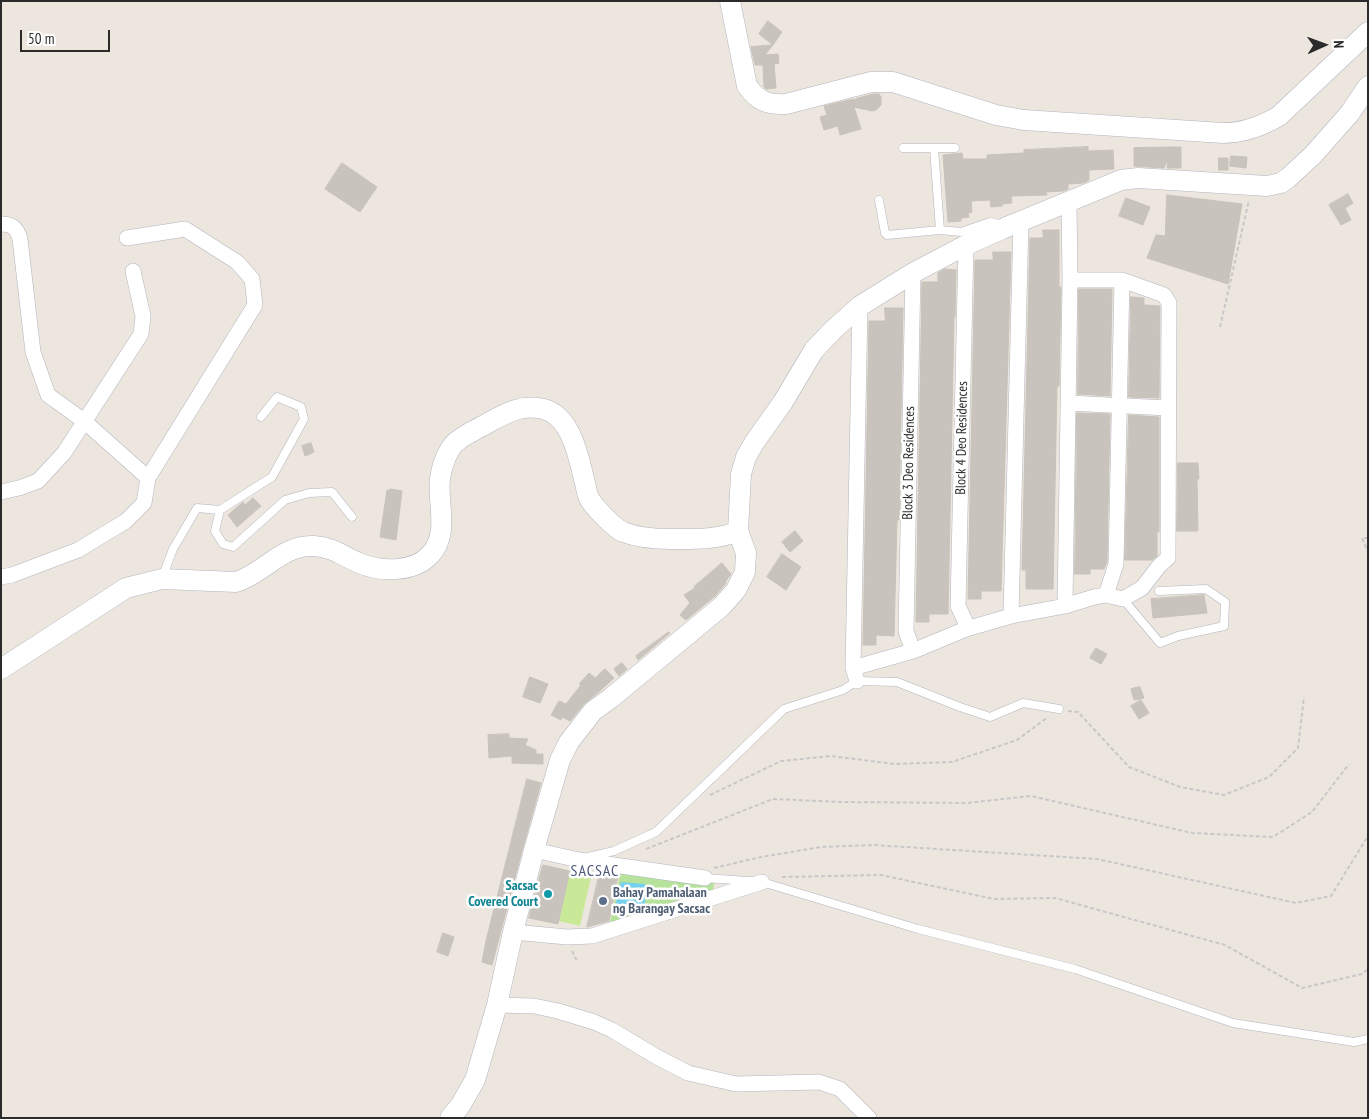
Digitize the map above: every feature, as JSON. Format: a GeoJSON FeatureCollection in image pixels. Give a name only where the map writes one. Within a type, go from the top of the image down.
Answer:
{"type":"FeatureCollection","features":[{"type":"Feature","properties":{"kind":"street"},"geometry":{"type":"LineString","coordinates":[[730,1],[748,86],[755,96],[765,102],[786,104],[871,82],[892,82],[996,115],[1024,120],[1223,133],[1233,133],[1256,127],[1279,116],[1368,32]]}},
{"type":"Feature","properties":{"kind":"street"},"geometry":{"type":"LineString","coordinates":[[450,1118],[460,1106],[475,1080],[497,1005],[534,850],[560,760],[569,742],[593,711],[722,606],[736,590],[745,572],[746,554],[738,531],[742,474],[746,457],[783,402],[814,350],[860,306],[913,273],[966,245],[1121,180],[1138,178],[1275,185],[1288,178],[1313,155],[1350,113],[1368,86]]}},
{"type":"Feature","properties":{"kind":"street"},"geometry":{"type":"LineString","coordinates":[[1065,606],[1070,280],[1069,202]]}},
{"type":"Feature","properties":{"kind":"street"},"geometry":{"type":"LineString","coordinates":[[1011,616],[1021,221]]}},
{"type":"Feature","properties":{"kind":"street"},"geometry":{"type":"LineString","coordinates":[[1,224],[12,225],[18,232],[20,239],[33,352],[48,395],[84,421],[148,478]]}},
{"type":"Feature","properties":{"kind":"street"},"geometry":{"type":"LineString","coordinates":[[1,577],[78,550],[126,521],[144,502],[148,478],[255,304],[252,279],[237,262],[185,229],[127,238]]}},
{"type":"Feature","properties":{"kind":"street","name":"Block 4 Deo Residences"},"geometry":{"type":"LineString","coordinates":[[966,245],[958,606],[965,620],[966,629]]}},
{"type":"Feature","properties":{"kind":"street"},"geometry":{"type":"LineString","coordinates":[[1,492],[38,481],[64,454],[141,334],[143,316],[132,271]]}},
{"type":"Feature","properties":{"kind":"street","name":"Block 3 Deo Residences"},"geometry":{"type":"LineString","coordinates":[[913,273],[906,631],[913,651]]}},
{"type":"Feature","properties":{"kind":"street"},"geometry":{"type":"LineString","coordinates":[[860,306],[855,674],[966,629],[1011,616],[1065,606],[1094,597],[1106,596],[1123,599],[1142,588],[1159,566],[1168,558],[1169,303],[1164,295],[1122,280],[1070,280]]}},
{"type":"Feature","properties":{"kind":"street"},"geometry":{"type":"LineString","coordinates":[[1106,596],[1116,564],[1122,280]]}},
{"type":"Feature","properties":{"kind":"street"},"geometry":{"type":"LineString","coordinates":[[1068,403],[1168,408]]}},
{"type":"Feature","properties":{"kind":"street"},"geometry":{"type":"LineString","coordinates":[[1,668],[126,588],[162,579],[236,582],[244,580],[298,547],[313,546],[335,550],[369,567],[384,569],[402,568],[419,564],[437,547],[441,532],[440,480],[443,465],[450,449],[456,441],[512,410],[523,407],[548,410],[563,422],[571,436],[589,499],[608,522],[621,532],[645,539],[692,539],[728,535],[738,531]]}},
{"type":"Feature","properties":{"kind":"street"},"geometry":{"type":"LineString","coordinates":[[534,850],[579,860],[706,873]]}},
{"type":"Feature","properties":{"kind":"street"},"geometry":{"type":"LineString","coordinates":[[514,932],[566,937],[592,936],[762,882]]}},
{"type":"Feature","properties":{"kind":"street"},"geometry":{"type":"LineString","coordinates":[[497,1005],[534,1006],[594,1022],[612,1030],[688,1073],[736,1084],[819,1082],[840,1090],[869,1118]]}},
{"type":"Feature","properties":{"kind":"lane"},"geometry":{"type":"LineString","coordinates":[[903,148],[955,148]]}},
{"type":"Feature","properties":{"kind":"lane"},"geometry":{"type":"LineString","coordinates":[[934,148],[940,230]]}},
{"type":"Feature","properties":{"kind":"lane"},"geometry":{"type":"LineString","coordinates":[[879,200],[885,234],[887,235],[940,230],[961,232],[990,222],[998,224],[1002,229]]}},
{"type":"Feature","properties":{"kind":"lane"},"geometry":{"type":"LineString","coordinates":[[162,579],[173,549],[198,508],[220,510],[272,477],[304,419],[301,406],[278,397],[261,417]]}},
{"type":"Feature","properties":{"kind":"lane"},"geometry":{"type":"LineString","coordinates":[[220,510],[216,531],[222,544],[233,547],[285,500],[309,493],[332,492],[352,517]]}},
{"type":"Feature","properties":{"kind":"lane"},"geometry":{"type":"LineString","coordinates":[[1123,599],[1160,643],[1178,636],[1224,626],[1225,602],[1206,589],[1160,591]]}},
{"type":"Feature","properties":{"kind":"lane"},"geometry":{"type":"LineString","coordinates":[[579,860],[614,851],[656,832],[784,710],[843,690],[855,674],[897,682],[990,717],[1023,703],[1059,709]]}},
{"type":"Feature","properties":{"kind":"lane"},"geometry":{"type":"LineString","coordinates":[[706,873],[762,882],[918,929],[1075,969],[1234,1023],[1354,1042],[1368,1039]]}},
{"type":"Feature","properties":{"kind":"path"},"geometry":{"type":"LineString","coordinates":[[1220,327],[1252,185]]}},
{"type":"Feature","properties":{"kind":"path"},"geometry":{"type":"LineString","coordinates":[[1368,538],[1362,538],[1368,552]]}},
{"type":"Feature","properties":{"kind":"path"},"geometry":{"type":"LineString","coordinates":[[707,796],[781,761],[831,756],[895,764],[952,762],[1017,740],[1059,709],[1078,712],[1129,767],[1180,787],[1224,795],[1269,777],[1298,748],[1304,698]]}},
{"type":"Feature","properties":{"kind":"path"},"geometry":{"type":"LineString","coordinates":[[645,849],[773,799],[841,802],[967,803],[1032,796],[1192,833],[1273,837],[1312,812],[1350,764]]}},
{"type":"Feature","properties":{"kind":"path"},"geometry":{"type":"LineString","coordinates":[[706,873],[761,857],[821,847],[873,845],[1097,859],[1296,903],[1330,896],[1368,836]]}},
{"type":"Feature","properties":{"kind":"path"},"geometry":{"type":"LineString","coordinates":[[778,877],[881,874],[994,899],[1055,898],[1225,945],[1302,988],[1362,974],[1368,969]]}},
{"type":"Feature","properties":{"kind":"green space"},"geometry":{"type":"Polygon","coordinates":[[[570,872],[591,877],[580,926],[559,921],[570,872]]]}},
{"type":"Feature","properties":{"kind":"green space"},"geometry":{"type":"Polygon","coordinates":[[[620,874],[714,883],[713,894],[609,927],[620,874]]]}},
{"type":"Feature","properties":{"kind":"water"},"geometry":{"type":"Polygon","coordinates":[[[621,882],[645,884],[645,905],[614,911],[621,882]]]}},
{"type":"Feature","properties":{"kind":"building"},"geometry":{"type":"Polygon","coordinates":[[[768,21],[782,32],[773,45],[759,34],[768,21]]]}},
{"type":"Feature","properties":{"kind":"building"},"geometry":{"type":"Polygon","coordinates":[[[773,45],[765,55],[778,54],[779,63],[774,64],[776,88],[766,89],[764,87],[763,65],[755,65],[751,47],[773,45]]]}},
{"type":"Feature","properties":{"kind":"building"},"geometry":{"type":"Polygon","coordinates":[[[879,94],[881,97],[881,105],[876,110],[872,111],[854,107],[861,129],[840,135],[838,126],[824,130],[820,117],[827,115],[824,106],[879,94]]]}},
{"type":"Feature","properties":{"kind":"building"},"geometry":{"type":"Polygon","coordinates":[[[1088,147],[1088,151],[1113,150],[1114,169],[1089,170],[1089,180],[1083,183],[1068,184],[1068,189],[1046,192],[1047,195],[1011,196],[1012,203],[1002,204],[1002,206],[991,207],[990,200],[971,201],[972,212],[968,213],[969,217],[961,218],[961,221],[948,222],[943,155],[962,153],[963,159],[987,159],[987,155],[1024,153],[1024,150],[1088,147]]]}},
{"type":"Feature","properties":{"kind":"building"},"geometry":{"type":"Polygon","coordinates":[[[1181,147],[1181,168],[1167,168],[1168,159],[1164,168],[1134,166],[1134,148],[1181,147]]]}},
{"type":"Feature","properties":{"kind":"building"},"geometry":{"type":"Polygon","coordinates":[[[1231,156],[1247,157],[1246,168],[1230,166],[1231,156]]]}},
{"type":"Feature","properties":{"kind":"building"},"geometry":{"type":"Polygon","coordinates":[[[1219,158],[1228,158],[1228,170],[1219,170],[1219,158]]]}},
{"type":"Feature","properties":{"kind":"building"},"geometry":{"type":"Polygon","coordinates":[[[342,163],[377,187],[360,212],[325,189],[342,163]]]}},
{"type":"Feature","properties":{"kind":"building"},"geometry":{"type":"Polygon","coordinates":[[[1348,194],[1353,203],[1345,208],[1351,220],[1341,225],[1329,205],[1348,194]]]}},
{"type":"Feature","properties":{"kind":"building"},"geometry":{"type":"Polygon","coordinates":[[[1167,195],[1242,204],[1228,284],[1147,258],[1156,235],[1165,236],[1167,195]]]}},
{"type":"Feature","properties":{"kind":"building"},"geometry":{"type":"Polygon","coordinates":[[[1126,198],[1150,207],[1143,225],[1119,216],[1126,198]]]}},
{"type":"Feature","properties":{"kind":"building"},"geometry":{"type":"Polygon","coordinates":[[[1043,230],[1059,230],[1059,287],[1061,287],[1053,589],[1026,589],[1026,570],[1022,570],[1030,238],[1043,238],[1043,230]]]}},
{"type":"Feature","properties":{"kind":"building"},"geometry":{"type":"Polygon","coordinates":[[[993,252],[1011,252],[1001,591],[981,591],[981,599],[968,599],[975,260],[993,260],[993,252]]]}},
{"type":"Feature","properties":{"kind":"building"},"geometry":{"type":"Polygon","coordinates":[[[945,269],[956,270],[948,614],[929,614],[929,622],[916,622],[922,282],[938,282],[938,273],[945,269]]]}},
{"type":"Feature","properties":{"kind":"building"},"geometry":{"type":"Polygon","coordinates":[[[1079,289],[1112,289],[1110,396],[1078,394],[1079,289]]]}},
{"type":"Feature","properties":{"kind":"building"},"geometry":{"type":"Polygon","coordinates":[[[1131,297],[1144,298],[1144,305],[1160,306],[1159,398],[1129,397],[1131,297]]]}},
{"type":"Feature","properties":{"kind":"building"},"geometry":{"type":"Polygon","coordinates":[[[885,308],[903,308],[899,520],[897,520],[894,636],[876,635],[876,645],[863,645],[869,321],[885,321],[885,308]]]}},
{"type":"Feature","properties":{"kind":"building"},"geometry":{"type":"Polygon","coordinates":[[[1077,413],[1110,414],[1107,562],[1104,569],[1090,569],[1090,574],[1075,574],[1077,413]]]}},
{"type":"Feature","properties":{"kind":"building"},"geometry":{"type":"Polygon","coordinates":[[[1129,415],[1159,417],[1159,532],[1157,532],[1157,556],[1152,560],[1125,560],[1129,415]]]}},
{"type":"Feature","properties":{"kind":"building"},"geometry":{"type":"Polygon","coordinates":[[[311,443],[314,452],[305,456],[302,446],[311,443]]]}},
{"type":"Feature","properties":{"kind":"building"},"geometry":{"type":"Polygon","coordinates":[[[1178,463],[1198,463],[1198,531],[1177,531],[1178,463]]]}},
{"type":"Feature","properties":{"kind":"building"},"geometry":{"type":"Polygon","coordinates":[[[390,489],[402,491],[396,540],[380,537],[387,490],[390,491],[390,489]]]}},
{"type":"Feature","properties":{"kind":"building"},"geometry":{"type":"Polygon","coordinates":[[[253,498],[261,506],[237,527],[228,515],[243,502],[245,505],[253,498]]]}},
{"type":"Feature","properties":{"kind":"building"},"geometry":{"type":"Polygon","coordinates":[[[795,531],[803,541],[790,552],[782,542],[795,531]]]}},
{"type":"Feature","properties":{"kind":"building"},"geometry":{"type":"Polygon","coordinates":[[[782,554],[801,567],[786,590],[767,577],[782,554]]]}},
{"type":"Feature","properties":{"kind":"building"},"geometry":{"type":"Polygon","coordinates":[[[722,563],[731,574],[726,583],[715,596],[686,620],[680,615],[690,603],[684,595],[695,588],[722,563]]]}},
{"type":"Feature","properties":{"kind":"building"},"geometry":{"type":"Polygon","coordinates":[[[1204,595],[1207,613],[1153,618],[1151,599],[1204,595]]]}},
{"type":"Feature","properties":{"kind":"building"},"geometry":{"type":"Polygon","coordinates":[[[670,633],[638,660],[636,656],[670,633]]]}},
{"type":"Feature","properties":{"kind":"building"},"geometry":{"type":"Polygon","coordinates":[[[1096,648],[1107,654],[1101,664],[1090,658],[1096,648]]]}},
{"type":"Feature","properties":{"kind":"building"},"geometry":{"type":"Polygon","coordinates":[[[622,663],[627,669],[619,676],[614,669],[622,663]]]}},
{"type":"Feature","properties":{"kind":"building"},"geometry":{"type":"Polygon","coordinates":[[[605,669],[614,678],[584,704],[570,721],[562,717],[561,720],[551,715],[559,701],[566,704],[589,673],[595,678],[605,669]]]}},
{"type":"Feature","properties":{"kind":"building"},"geometry":{"type":"Polygon","coordinates":[[[530,677],[548,684],[540,703],[523,697],[530,677]]]}},
{"type":"Feature","properties":{"kind":"building"},"geometry":{"type":"Polygon","coordinates":[[[1140,687],[1144,698],[1134,700],[1131,689],[1140,687]]]}},
{"type":"Feature","properties":{"kind":"building"},"geometry":{"type":"Polygon","coordinates":[[[1141,700],[1149,713],[1139,719],[1131,706],[1141,700]]]}},
{"type":"Feature","properties":{"kind":"building"},"geometry":{"type":"Polygon","coordinates":[[[509,734],[509,738],[528,739],[525,745],[536,750],[536,754],[543,754],[543,764],[512,763],[512,756],[489,758],[488,735],[509,734]]]}},
{"type":"Feature","properties":{"kind":"building"},"geometry":{"type":"Polygon","coordinates":[[[527,779],[541,783],[492,965],[482,962],[527,779]]]}},
{"type":"Feature","properties":{"kind":"building","name":"Sacsac Covered Court"},"geometry":{"type":"Polygon","coordinates":[[[543,865],[570,871],[558,924],[529,918],[543,865]]]}},
{"type":"Feature","properties":{"kind":"building","name":"Bahay Pamahalaan ng Barangay Sacsac"},"geometry":{"type":"Polygon","coordinates":[[[600,872],[618,876],[609,921],[587,927],[600,872]]]}},
{"type":"Feature","properties":{"kind":"building"},"geometry":{"type":"Polygon","coordinates":[[[443,933],[454,937],[448,956],[437,952],[443,933]]]}},
{"type":"Feature","properties":{"kind":"place","name":"Sacsac Covered Court"},"geometry":{"type":"Point","coordinates":[548,894]}},
{"type":"Feature","properties":{"kind":"place","name":"Bahay Pamahalaan ng Barangay Sacsac"},"geometry":{"type":"Point","coordinates":[603,901]}},
{"type":"Feature","properties":{"kind":"district","name":"SACSAC"},"geometry":{"type":"Point","coordinates":[595,871]}}]}
